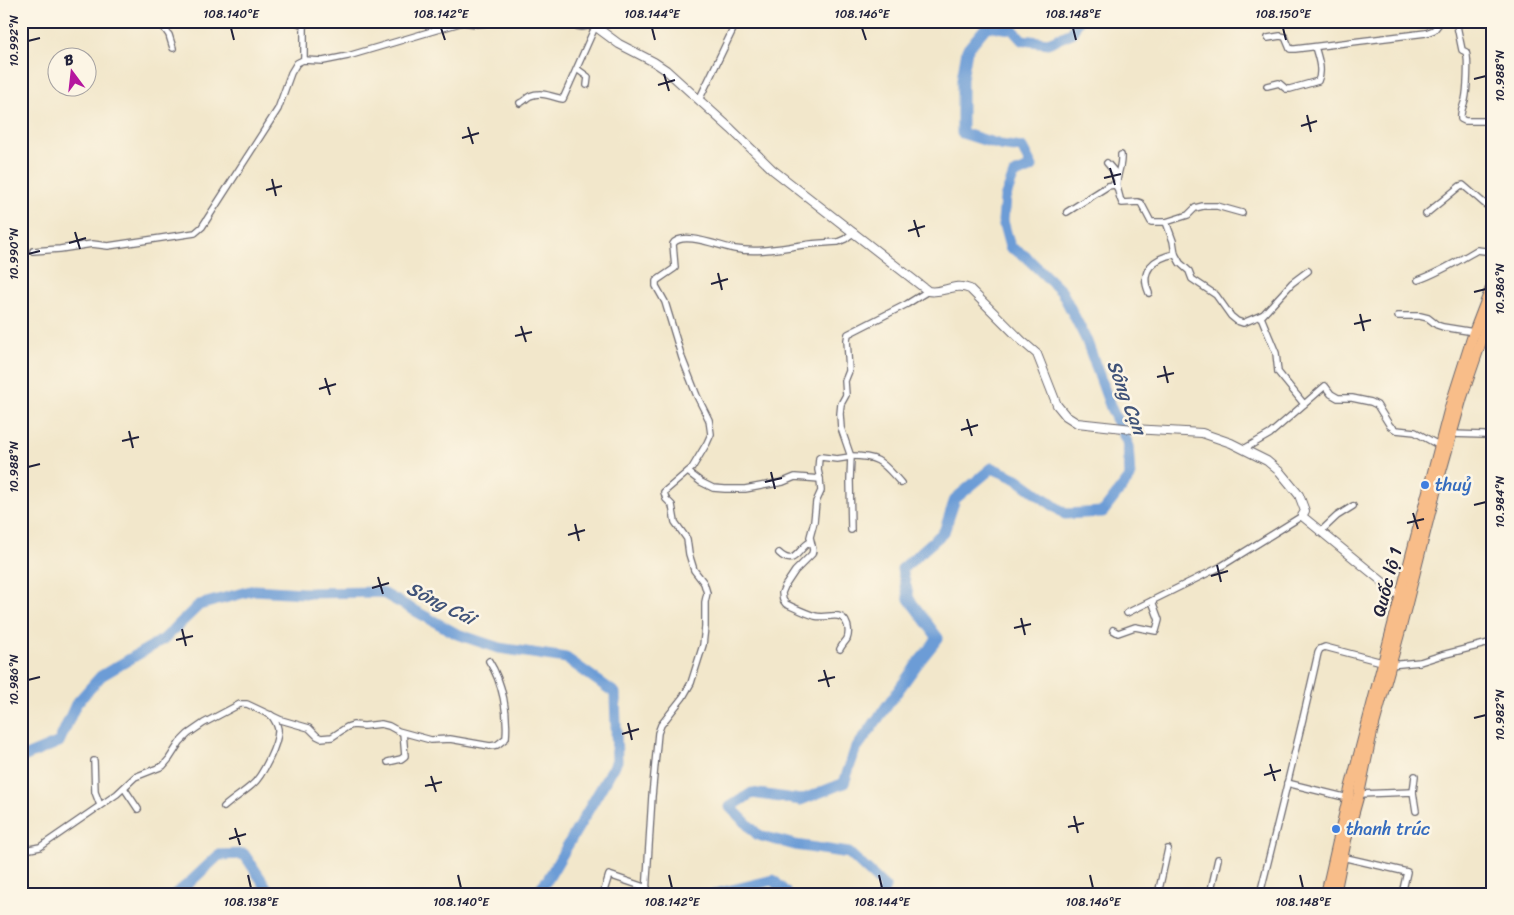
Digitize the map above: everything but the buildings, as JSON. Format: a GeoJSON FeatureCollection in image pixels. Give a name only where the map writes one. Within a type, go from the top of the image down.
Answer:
{"type":"FeatureCollection","features":[{"type":"Feature","properties":{"kind":"highway","name":"Quốc lộ 1"},"geometry":{"type":"LineString","coordinates":[[1335,894],[1342,857],[1359,794],[1400,596],[1450,407],[1474,332],[1493,283]]}},
{"type":"Feature","properties":{"kind":"highway","name":"Quốc lộ 1"},"geometry":{"type":"LineString","coordinates":[[1326,894],[1348,798],[1451,434],[1479,344],[1493,307]]}},
{"type":"Feature","properties":{"kind":"street"},"geometry":{"type":"LineString","coordinates":[[159,21],[169,35],[173,48]]}},
{"type":"Feature","properties":{"kind":"street"},"geometry":{"type":"LineString","coordinates":[[295,21],[304,26],[304,60]]}},
{"type":"Feature","properties":{"kind":"street"},"geometry":{"type":"LineString","coordinates":[[33,251],[92,244],[108,246],[195,233],[243,165],[274,116],[295,65],[300,61],[323,61],[348,56],[463,22],[498,21]]}},
{"type":"Feature","properties":{"kind":"street"},"geometry":{"type":"LineString","coordinates":[[556,21],[582,26],[594,24],[619,44],[666,70],[774,170],[928,291]]}},
{"type":"Feature","properties":{"kind":"street"},"geometry":{"type":"LineString","coordinates":[[699,100],[737,21]]}},
{"type":"Feature","properties":{"kind":"street"},"geometry":{"type":"LineString","coordinates":[[1268,38],[1285,36],[1290,49],[1315,47],[1430,32],[1441,21]]}},
{"type":"Feature","properties":{"kind":"street"},"geometry":{"type":"LineString","coordinates":[[1456,21],[1462,50],[1466,52],[1468,59],[1465,100],[1461,120],[1493,121]]}},
{"type":"Feature","properties":{"kind":"street"},"geometry":{"type":"LineString","coordinates":[[520,102],[530,96],[540,94],[563,99],[594,24]]}},
{"type":"Feature","properties":{"kind":"street"},"geometry":{"type":"LineString","coordinates":[[1267,86],[1279,82],[1286,89],[1290,89],[1318,81],[1320,79],[1320,72],[1315,47]]}},
{"type":"Feature","properties":{"kind":"street"},"geometry":{"type":"LineString","coordinates":[[577,69],[588,77],[587,85]]}},
{"type":"Feature","properties":{"kind":"street"},"geometry":{"type":"LineString","coordinates":[[1116,178],[1121,164],[1121,155]]}},
{"type":"Feature","properties":{"kind":"street"},"geometry":{"type":"LineString","coordinates":[[1107,164],[1114,171],[1122,203],[1141,203],[1144,205],[1151,222],[1166,222],[1188,215],[1195,208],[1203,206],[1217,206],[1242,213]]}},
{"type":"Feature","properties":{"kind":"street"},"geometry":{"type":"LineString","coordinates":[[1066,212],[1108,186],[1114,185],[1118,187]]}},
{"type":"Feature","properties":{"kind":"street"},"geometry":{"type":"LineString","coordinates":[[1426,214],[1463,185],[1493,211]]}},
{"type":"Feature","properties":{"kind":"street"},"geometry":{"type":"LineString","coordinates":[[1166,222],[1173,241],[1175,254],[1180,263],[1189,271],[1192,279],[1216,295],[1231,316],[1237,321],[1243,323],[1262,315],[1292,283],[1308,271]]}},
{"type":"Feature","properties":{"kind":"street"},"geometry":{"type":"LineString","coordinates":[[603,894],[608,875],[647,891],[652,796],[658,733],[661,725],[684,697],[691,683],[703,645],[705,627],[706,588],[694,570],[687,540],[675,522],[672,505],[666,499],[664,492],[688,472],[704,450],[711,434],[709,420],[682,358],[666,302],[656,284],[657,279],[675,268],[673,244],[674,241],[680,238],[701,240],[733,249],[754,251],[805,244],[838,242],[854,232]]}},
{"type":"Feature","properties":{"kind":"street"},"geometry":{"type":"LineString","coordinates":[[1418,280],[1447,268],[1477,250],[1493,252]]}},
{"type":"Feature","properties":{"kind":"street"},"geometry":{"type":"LineString","coordinates":[[1149,293],[1146,287],[1146,271],[1161,258],[1175,254]]}},
{"type":"Feature","properties":{"kind":"street"},"geometry":{"type":"LineString","coordinates":[[851,530],[851,456],[841,428],[840,414],[841,404],[846,395],[845,381],[849,371],[848,334],[907,304],[928,291],[942,291],[962,286],[970,289],[1037,354],[1057,405],[1066,416],[1077,423],[1213,435],[1266,461],[1280,472],[1300,495],[1305,511],[1302,516],[1220,567],[1126,613]]}},
{"type":"Feature","properties":{"kind":"street"},"geometry":{"type":"LineString","coordinates":[[1262,315],[1261,318],[1269,340],[1276,353],[1278,372],[1304,404]]}},
{"type":"Feature","properties":{"kind":"street"},"geometry":{"type":"LineString","coordinates":[[1398,316],[1420,316],[1428,318],[1444,327],[1474,332]]}},
{"type":"Feature","properties":{"kind":"street"},"geometry":{"type":"LineString","coordinates":[[1244,449],[1270,434],[1325,386],[1331,394],[1338,398],[1352,398],[1377,405],[1390,426],[1396,430],[1415,432],[1440,446]]}},
{"type":"Feature","properties":{"kind":"street"},"geometry":{"type":"LineString","coordinates":[[1451,434],[1484,435],[1493,438]]}},
{"type":"Feature","properties":{"kind":"street"},"geometry":{"type":"LineString","coordinates":[[840,648],[847,638],[848,631],[843,618],[838,616],[822,618],[814,616],[786,604],[783,600],[783,591],[789,579],[812,554],[810,537],[816,502],[820,491],[819,458],[867,456],[875,458],[886,466],[901,483]]}},
{"type":"Feature","properties":{"kind":"street"},"geometry":{"type":"LineString","coordinates":[[688,472],[713,488],[725,489],[745,489],[783,482],[795,477],[820,479]]}},
{"type":"Feature","properties":{"kind":"street"},"geometry":{"type":"LineString","coordinates":[[1320,532],[1337,516],[1353,506]]}},
{"type":"Feature","properties":{"kind":"street"},"geometry":{"type":"LineString","coordinates":[[1302,516],[1400,596]]}},
{"type":"Feature","properties":{"kind":"street"},"geometry":{"type":"LineString","coordinates":[[779,553],[785,558],[791,559],[810,542]]}},
{"type":"Feature","properties":{"kind":"street"},"geometry":{"type":"LineString","coordinates":[[1112,630],[1118,633],[1135,627],[1156,631],[1158,620],[1152,601]]}},
{"type":"Feature","properties":{"kind":"street"},"geometry":{"type":"LineString","coordinates":[[1260,894],[1320,649],[1325,647],[1386,664],[1420,662],[1493,642]]}},
{"type":"Feature","properties":{"kind":"street"},"geometry":{"type":"LineString","coordinates":[[21,848],[40,847],[124,788],[134,777],[162,766],[188,734],[204,723],[240,704],[247,704],[281,720],[309,728],[321,738],[332,737],[353,725],[385,725],[403,733],[431,740],[450,739],[497,745],[507,736],[506,711],[495,670],[489,661]]}},
{"type":"Feature","properties":{"kind":"street"},"geometry":{"type":"LineString","coordinates":[[224,807],[262,775],[278,734],[278,728],[271,715]]}},
{"type":"Feature","properties":{"kind":"street"},"geometry":{"type":"LineString","coordinates":[[388,762],[405,756],[403,733]]}},
{"type":"Feature","properties":{"kind":"street"},"geometry":{"type":"LineString","coordinates":[[94,761],[94,792],[100,805]]}},
{"type":"Feature","properties":{"kind":"street"},"geometry":{"type":"LineString","coordinates":[[1415,776],[1413,792],[1416,811]]}},
{"type":"Feature","properties":{"kind":"street"},"geometry":{"type":"LineString","coordinates":[[1287,783],[1348,798]]}},
{"type":"Feature","properties":{"kind":"street"},"geometry":{"type":"LineString","coordinates":[[124,788],[138,809]]}},
{"type":"Feature","properties":{"kind":"street"},"geometry":{"type":"LineString","coordinates":[[1359,794],[1413,792]]}},
{"type":"Feature","properties":{"kind":"street"},"geometry":{"type":"LineString","coordinates":[[1158,894],[1168,849]]}},
{"type":"Feature","properties":{"kind":"street"},"geometry":{"type":"LineString","coordinates":[[1342,857],[1407,872],[1402,894]]}},
{"type":"Feature","properties":{"kind":"street"},"geometry":{"type":"LineString","coordinates":[[1210,894],[1218,859]]}},
{"type":"Feature","properties":{"kind":"waterway","name":"Sông Cạn"},"geometry":{"type":"LineString","coordinates":[[882,894],[885,887],[849,853],[795,845],[758,835],[730,807],[752,793],[801,800],[844,783],[855,750],[938,638],[909,599],[902,569],[944,532],[955,499],[992,468],[1017,479],[1065,514],[1103,512],[1130,477],[1128,444],[1111,408],[1086,339],[1062,292],[1025,256],[1010,247],[1003,221],[1005,198],[1014,174],[1032,167],[1022,148],[1000,145],[962,133],[962,79],[967,50],[987,26],[1012,29],[1022,40],[1048,43],[1072,33],[1078,21]]}},
{"type":"Feature","properties":{"kind":"waterway","name":"Sông Cái"},"geometry":{"type":"LineString","coordinates":[[21,758],[59,742],[76,704],[101,676],[164,639],[199,605],[254,590],[303,593],[381,592],[457,634],[499,648],[566,658],[615,693],[617,761],[548,879],[535,894]]}},
{"type":"Feature","properties":{"kind":"waterway","name":"Sông Cái"},"geometry":{"type":"LineString","coordinates":[[175,894],[219,855],[244,854],[271,894]]}},
{"type":"Feature","properties":{"kind":"waterway","name":"Sông Cạn"},"geometry":{"type":"LineString","coordinates":[[715,894],[773,880],[787,894]]}},
{"type":"Feature","properties":{"kind":"place","name":"thuỷ"},"geometry":{"type":"Point","coordinates":[1425,485]}},
{"type":"Feature","properties":{"kind":"place","name":"thanh trúc"},"geometry":{"type":"Point","coordinates":[1336,829]}}]}
